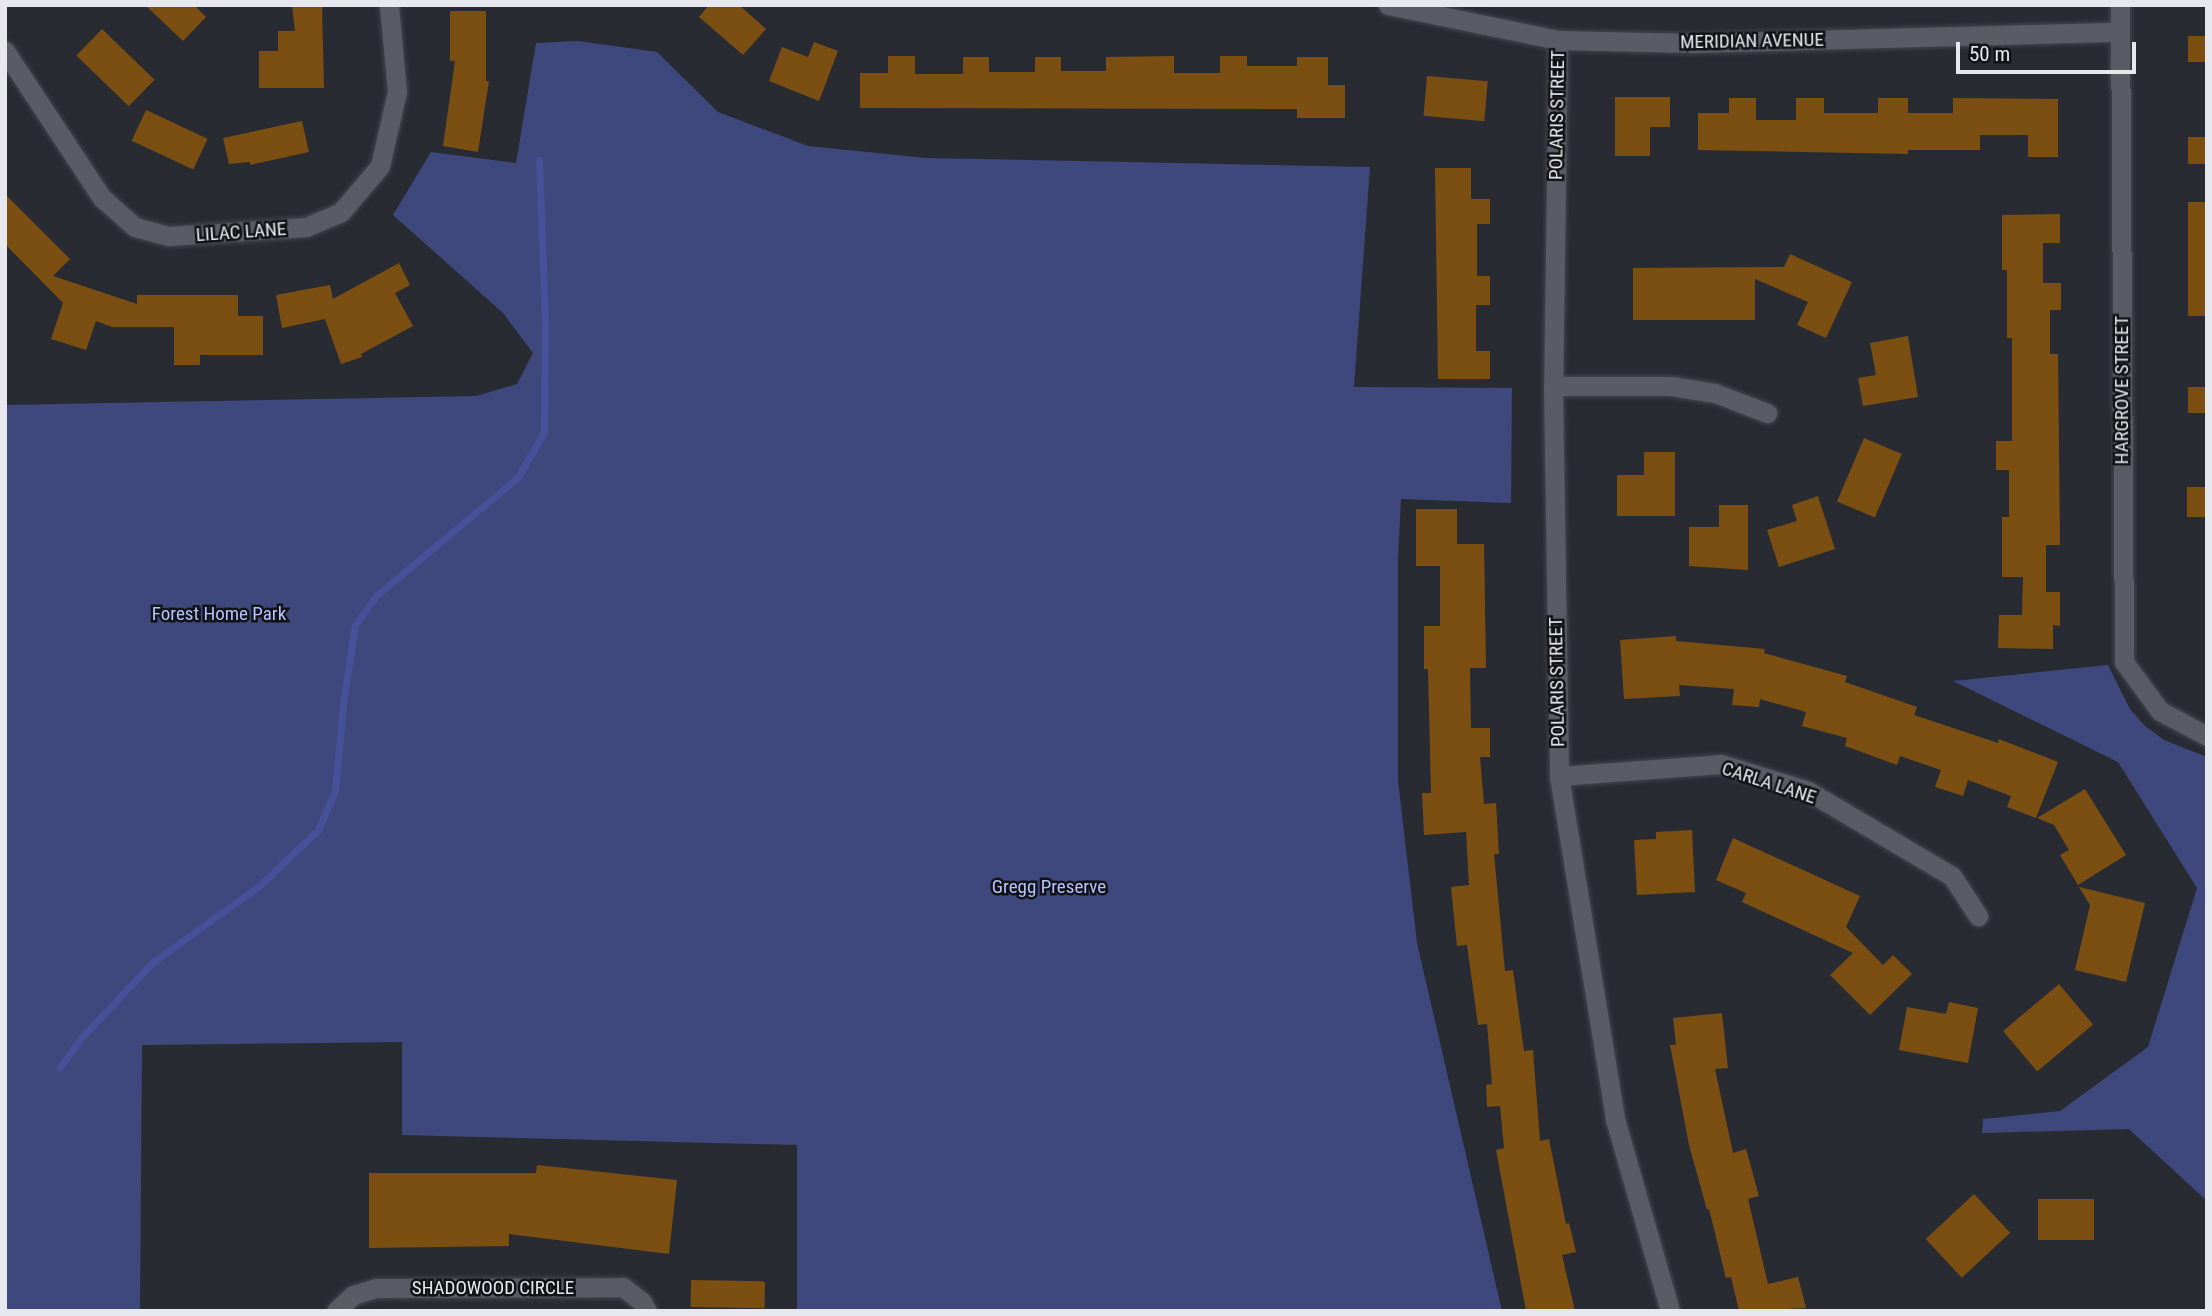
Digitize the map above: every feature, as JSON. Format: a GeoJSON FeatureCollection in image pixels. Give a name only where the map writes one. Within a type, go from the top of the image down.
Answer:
{"type":"FeatureCollection","features":[{"type":"Feature","properties":{"kind":"street","name":"LILAC LANE"},"geometry":{"type":"LineString","coordinates":[[5,51],[102,198],[135,227],[169,236],[306,227],[341,212],[380,166],[397,92],[389,5]]}},
{"type":"Feature","properties":{"kind":"street","name":"MERIDIAN AVENUE"},"geometry":{"type":"LineString","coordinates":[[1388,5],[1558,40],[1693,43],[2120,32]]}},
{"type":"Feature","properties":{"kind":"street","name":"HARGROVE STREET"},"geometry":{"type":"LineString","coordinates":[[2120,5],[2124,662],[2160,711],[2207,736]]}},
{"type":"Feature","properties":{"kind":"street","name":"POLARIS STREET"},"geometry":{"type":"LineString","coordinates":[[1558,40],[1553,386],[1559,776],[1615,1119],[1671,1311]]}},
{"type":"Feature","properties":{"kind":"street"},"geometry":{"type":"LineString","coordinates":[[1553,386],[1671,386],[1715,393],[1767,413]]}},
{"type":"Feature","properties":{"kind":"street","name":"CARLA LANE"},"geometry":{"type":"LineString","coordinates":[[1559,776],[1721,764],[1808,791],[1952,876],[1978,916]]}},
{"type":"Feature","properties":{"kind":"street","name":"SHADOWOOD CIRCLE"},"geometry":{"type":"LineString","coordinates":[[336,1311],[353,1295],[376,1288],[623,1287],[642,1302],[646,1311]]}},
{"type":"Feature","properties":{"kind":"green space"},"geometry":{"type":"Polygon","coordinates":[[[578,41],[657,52],[718,112],[808,146],[926,158],[1370,167],[1354,387],[1512,388],[1511,503],[1401,499],[1398,558],[1398,781],[1417,943],[1502,1311],[797,1311],[797,1145],[402,1135],[402,1042],[142,1045],[140,1311],[5,1311],[5,405],[476,396],[517,384],[533,353],[503,313],[393,215],[431,152],[516,163],[536,43],[578,41]]]}},
{"type":"Feature","properties":{"kind":"green space"},"geometry":{"type":"Polygon","coordinates":[[[2108,665],[2130,709],[2145,726],[2164,740],[2207,757],[2207,1201],[2129,1129],[1982,1133],[1983,1119],[2060,1111],[2148,1047],[2197,888],[2118,762],[1953,681],[2108,665]]]}},
{"type":"Feature","properties":{"kind":"building"},"geometry":{"type":"Polygon","coordinates":[[[145,5],[194,5],[206,17],[183,41],[145,5]]]}},
{"type":"Feature","properties":{"kind":"building"},"geometry":{"type":"Polygon","coordinates":[[[292,5],[322,5],[324,88],[259,88],[259,51],[278,51],[278,31],[295,31],[292,5]]]}},
{"type":"Feature","properties":{"kind":"building"},"geometry":{"type":"Polygon","coordinates":[[[709,5],[739,5],[766,29],[743,55],[699,17],[709,5]]]}},
{"type":"Feature","properties":{"kind":"building"},"geometry":{"type":"Polygon","coordinates":[[[450,11],[486,11],[486,81],[489,81],[478,152],[443,146],[455,61],[450,61],[450,11]]]}},
{"type":"Feature","properties":{"kind":"building"},"geometry":{"type":"Polygon","coordinates":[[[102,29],[155,80],[129,106],[76,56],[102,29]]]}},
{"type":"Feature","properties":{"kind":"building"},"geometry":{"type":"Polygon","coordinates":[[[2188,36],[2207,36],[2207,62],[2188,62],[2188,36]]]}},
{"type":"Feature","properties":{"kind":"building"},"geometry":{"type":"Polygon","coordinates":[[[814,42],[838,51],[819,101],[769,81],[782,47],[808,57],[814,42]]]}},
{"type":"Feature","properties":{"kind":"building"},"geometry":{"type":"Polygon","coordinates":[[[888,56],[915,56],[915,74],[963,74],[963,57],[989,57],[989,72],[1035,72],[1035,57],[1061,57],[1061,71],[1106,71],[1106,57],[1174,56],[1174,73],[1220,73],[1220,56],[1247,56],[1247,66],[1297,66],[1297,57],[1328,57],[1328,85],[1345,85],[1345,118],[1297,118],[1297,109],[860,108],[860,73],[888,73],[888,56]]]}},
{"type":"Feature","properties":{"kind":"building"},"geometry":{"type":"Polygon","coordinates":[[[1427,76],[1488,81],[1484,121],[1424,116],[1427,76]]]}},
{"type":"Feature","properties":{"kind":"building"},"geometry":{"type":"Polygon","coordinates":[[[1615,97],[1670,97],[1670,127],[1650,127],[1650,156],[1615,156],[1615,97]]]}},
{"type":"Feature","properties":{"kind":"building"},"geometry":{"type":"Polygon","coordinates":[[[1729,98],[1756,98],[1756,120],[1796,120],[1796,98],[1824,98],[1824,113],[1878,113],[1878,98],[1908,98],[1908,113],[1953,113],[1953,98],[2058,99],[2058,157],[2028,157],[2028,135],[1980,135],[1980,150],[1908,150],[1908,154],[1698,150],[1698,113],[1729,113],[1729,98]]]}},
{"type":"Feature","properties":{"kind":"building"},"geometry":{"type":"Polygon","coordinates":[[[146,110],[208,139],[193,170],[132,141],[146,110]]]}},
{"type":"Feature","properties":{"kind":"building"},"geometry":{"type":"Polygon","coordinates":[[[302,121],[309,152],[250,165],[250,162],[229,164],[223,138],[302,121]]]}},
{"type":"Feature","properties":{"kind":"building"},"geometry":{"type":"Polygon","coordinates":[[[2188,137],[2207,137],[2207,164],[2188,164],[2188,137]]]}},
{"type":"Feature","properties":{"kind":"building"},"geometry":{"type":"Polygon","coordinates":[[[1435,168],[1471,168],[1471,199],[1490,199],[1490,224],[1477,224],[1477,276],[1490,276],[1490,305],[1476,305],[1476,351],[1490,351],[1490,379],[1438,379],[1435,168]]]}},
{"type":"Feature","properties":{"kind":"building"},"geometry":{"type":"Polygon","coordinates":[[[5,194],[70,259],[53,276],[137,304],[137,295],[238,295],[238,316],[263,316],[263,355],[200,355],[200,365],[174,365],[174,327],[112,327],[96,321],[86,350],[51,339],[63,303],[5,244],[5,194]]]}},
{"type":"Feature","properties":{"kind":"building"},"geometry":{"type":"Polygon","coordinates":[[[2188,202],[2207,202],[2207,316],[2188,316],[2188,202]]]}},
{"type":"Feature","properties":{"kind":"building"},"geometry":{"type":"Polygon","coordinates":[[[2060,214],[2060,243],[2043,243],[2043,283],[2061,283],[2061,310],[2050,310],[2050,354],[2058,354],[2060,545],[2046,545],[2046,592],[2060,592],[2060,626],[2053,625],[2053,649],[1998,648],[1999,615],[2022,615],[2023,577],[2002,577],[2002,517],[2009,517],[2009,470],[1996,470],[1996,441],[2012,441],[2012,338],[2007,338],[2007,270],[2002,270],[2002,215],[2060,214]]]}},
{"type":"Feature","properties":{"kind":"building"},"geometry":{"type":"Polygon","coordinates":[[[1790,254],[1852,282],[1826,338],[1797,325],[1808,302],[1755,279],[1755,320],[1633,320],[1633,268],[1784,267],[1790,254]]]}},
{"type":"Feature","properties":{"kind":"building"},"geometry":{"type":"Polygon","coordinates":[[[399,263],[410,285],[395,293],[413,326],[361,354],[362,357],[341,364],[325,319],[282,328],[276,295],[330,285],[333,299],[399,263]]]}},
{"type":"Feature","properties":{"kind":"building"},"geometry":{"type":"Polygon","coordinates":[[[1908,336],[1918,397],[1863,406],[1858,378],[1876,375],[1870,343],[1908,336]]]}},
{"type":"Feature","properties":{"kind":"building"},"geometry":{"type":"Polygon","coordinates":[[[2188,387],[2207,387],[2207,413],[2188,413],[2188,387]]]}},
{"type":"Feature","properties":{"kind":"building"},"geometry":{"type":"Polygon","coordinates":[[[1864,438],[1902,454],[1875,518],[1837,502],[1864,438]]]}},
{"type":"Feature","properties":{"kind":"building"},"geometry":{"type":"Polygon","coordinates":[[[1644,452],[1675,452],[1675,516],[1617,516],[1617,475],[1644,475],[1644,452]]]}},
{"type":"Feature","properties":{"kind":"building"},"geometry":{"type":"Polygon","coordinates":[[[2187,487],[2207,487],[2207,517],[2187,517],[2187,487]]]}},
{"type":"Feature","properties":{"kind":"building"},"geometry":{"type":"Polygon","coordinates":[[[1818,496],[1835,549],[1779,567],[1767,530],[1797,521],[1792,505],[1818,496]]]}},
{"type":"Feature","properties":{"kind":"building"},"geometry":{"type":"Polygon","coordinates":[[[1719,505],[1748,505],[1748,570],[1689,566],[1689,527],[1719,527],[1719,505]]]}},
{"type":"Feature","properties":{"kind":"building"},"geometry":{"type":"Polygon","coordinates":[[[1416,509],[1457,509],[1457,544],[1484,544],[1486,668],[1470,668],[1471,728],[1490,728],[1490,757],[1480,757],[1484,804],[1496,803],[1499,854],[1494,854],[1505,971],[1513,970],[1524,1051],[1533,1050],[1540,1141],[1549,1139],[1566,1224],[1569,1223],[1576,1252],[1562,1255],[1575,1311],[1526,1311],[1496,1150],[1504,1148],[1500,1106],[1487,1107],[1486,1085],[1492,1084],[1487,1024],[1478,1025],[1467,945],[1457,946],[1451,887],[1469,885],[1466,832],[1424,835],[1422,793],[1431,793],[1428,669],[1424,669],[1424,626],[1440,626],[1440,566],[1416,566],[1416,509]]]}},
{"type":"Feature","properties":{"kind":"building"},"geometry":{"type":"Polygon","coordinates":[[[1676,636],[1676,641],[1765,649],[1764,653],[1847,676],[1845,682],[1917,707],[1914,715],[1998,743],[1999,739],[2058,762],[2036,818],[2007,807],[2011,796],[1968,780],[1963,796],[1935,787],[1941,770],[1900,756],[1897,765],[1845,746],[1847,738],[1802,726],[1806,712],[1760,699],[1759,707],[1732,705],[1734,689],[1679,685],[1680,696],[1624,699],[1620,640],[1676,636]]]}},
{"type":"Feature","properties":{"kind":"building"},"geometry":{"type":"Polygon","coordinates":[[[2085,789],[2126,855],[2078,885],[2060,855],[2069,850],[2054,825],[2037,818],[2085,789]]]}},
{"type":"Feature","properties":{"kind":"building"},"geometry":{"type":"Polygon","coordinates":[[[1692,830],[1695,892],[1637,895],[1634,840],[1656,839],[1656,832],[1692,830]]]}},
{"type":"Feature","properties":{"kind":"building"},"geometry":{"type":"Polygon","coordinates":[[[1733,838],[1860,896],[1846,927],[1883,965],[1893,955],[1912,974],[1870,1015],[1830,975],[1853,953],[1742,902],[1746,893],[1716,880],[1733,838]]]}},
{"type":"Feature","properties":{"kind":"building"},"geometry":{"type":"Polygon","coordinates":[[[2079,887],[2145,903],[2126,982],[2075,970],[2090,905],[2079,887]]]}},
{"type":"Feature","properties":{"kind":"building"},"geometry":{"type":"Polygon","coordinates":[[[2059,984],[2093,1025],[2037,1072],[2003,1031],[2059,984]]]}},
{"type":"Feature","properties":{"kind":"building"},"geometry":{"type":"Polygon","coordinates":[[[1949,1002],[1978,1008],[1968,1063],[1899,1050],[1907,1007],[1946,1014],[1949,1002]]]}},
{"type":"Feature","properties":{"kind":"building"},"geometry":{"type":"Polygon","coordinates":[[[1722,1013],[1728,1068],[1715,1069],[1733,1153],[1746,1149],[1759,1196],[1748,1199],[1768,1284],[1798,1277],[1806,1308],[1739,1311],[1731,1277],[1726,1278],[1709,1209],[1707,1210],[1689,1145],[1670,1045],[1676,1045],[1673,1018],[1722,1013]]]}},
{"type":"Feature","properties":{"kind":"building"},"geometry":{"type":"Polygon","coordinates":[[[537,1165],[677,1180],[669,1254],[509,1234],[509,1246],[369,1248],[369,1173],[536,1173],[537,1165]]]}},
{"type":"Feature","properties":{"kind":"building"},"geometry":{"type":"Polygon","coordinates":[[[1974,1194],[2010,1233],[1962,1278],[1926,1239],[1974,1194]]]}},
{"type":"Feature","properties":{"kind":"building"},"geometry":{"type":"Polygon","coordinates":[[[2038,1199],[2094,1199],[2094,1240],[2038,1240],[2038,1199]]]}},
{"type":"Feature","properties":{"kind":"building"},"geometry":{"type":"Polygon","coordinates":[[[691,1280],[765,1281],[765,1308],[691,1307],[691,1280]]]}},
{"type":"Feature","properties":{"kind":"waterway"},"geometry":{"type":"LineString","coordinates":[[60,1067],[82,1037],[152,963],[260,885],[318,830],[335,791],[343,703],[355,625],[377,595],[518,477],[544,432],[545,323],[539,160]]}},
{"type":"Feature","properties":{"kind":"park label","name":"Forest Home Park"},"geometry":{"type":"Point","coordinates":[219,614]}},
{"type":"Feature","properties":{"kind":"park label","name":"Gregg Preserve"},"geometry":{"type":"Point","coordinates":[1049,887]}}]}
